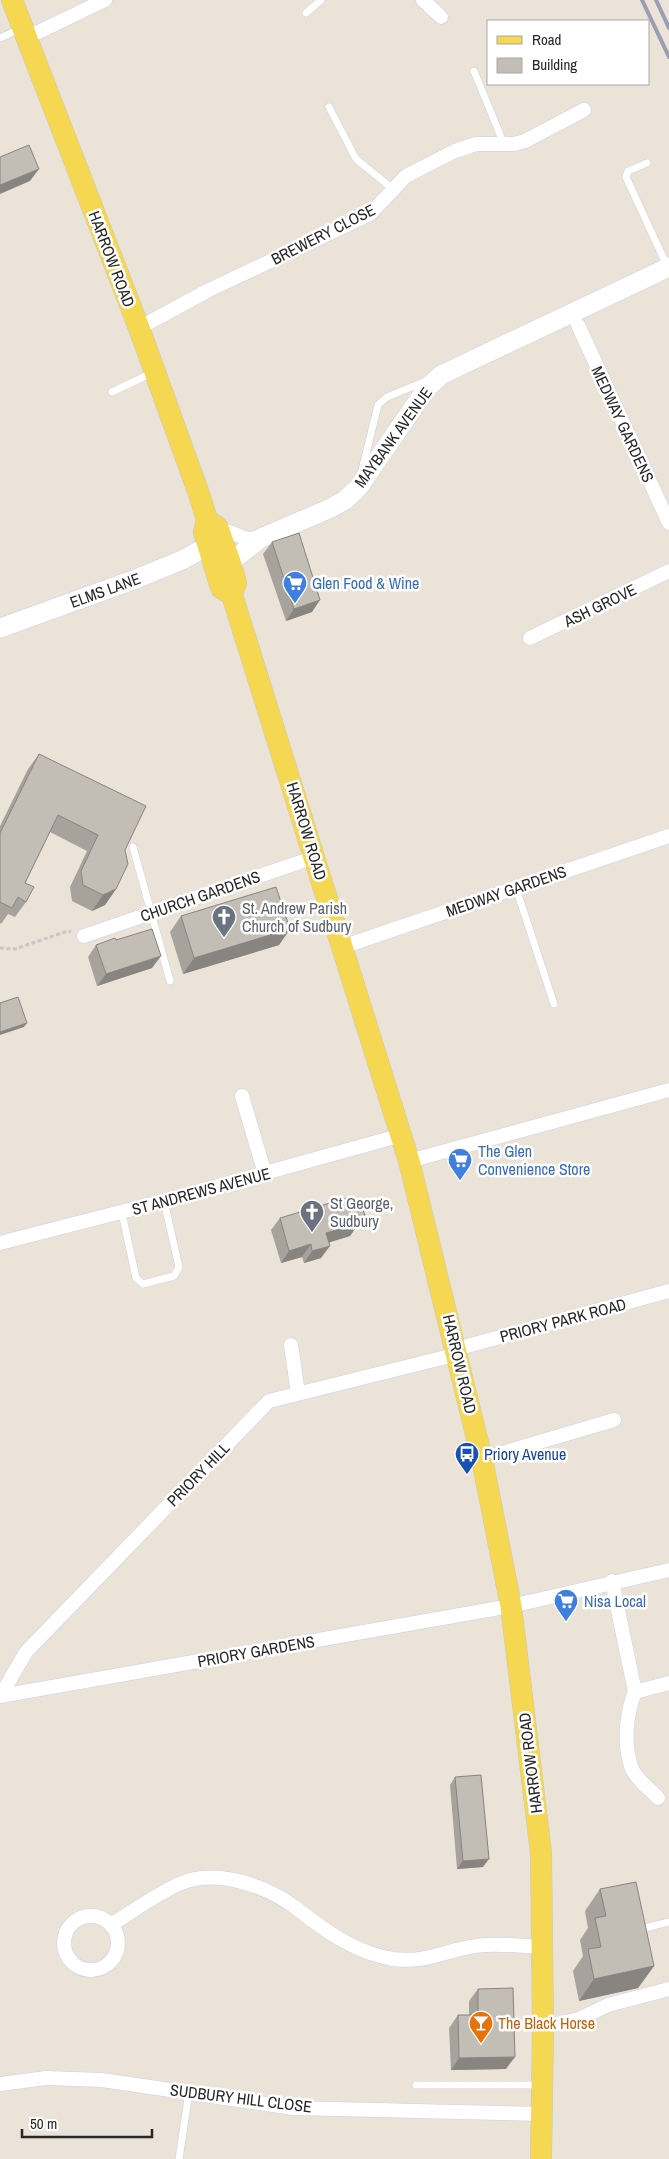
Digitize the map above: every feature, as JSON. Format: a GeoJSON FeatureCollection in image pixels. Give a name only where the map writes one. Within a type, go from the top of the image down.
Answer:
{"type":"FeatureCollection","features":[{"type":"Feature","properties":{"kind":"main road","name":"HARROW ROAD"},"geometry":{"type":"LineString","coordinates":[[12,0],[139,328],[211,531],[221,588],[232,595]]}},
{"type":"Feature","properties":{"kind":"main road","name":"HARROW ROAD"},"geometry":{"type":"LineString","coordinates":[[211,531],[230,562],[236,582],[232,595],[402,1136],[457,1351],[482,1459],[511,1606],[541,1853],[543,1947],[543,2114],[541,2159]]}},
{"type":"Feature","properties":{"kind":"street"},"geometry":{"type":"LineString","coordinates":[[24,33],[105,0]]}},
{"type":"Feature","properties":{"kind":"street"},"geometry":{"type":"LineString","coordinates":[[423,0],[441,17]]}},
{"type":"Feature","properties":{"kind":"street","name":"BREWERY CLOSE"},"geometry":{"type":"LineString","coordinates":[[139,328],[207,291],[370,214],[380,206],[392,188],[406,176],[454,150],[476,144],[504,144],[525,141],[584,110]]}},
{"type":"Feature","properties":{"kind":"street","name":"MAYBANK AVENUE"},"geometry":{"type":"LineString","coordinates":[[230,562],[261,538],[331,508],[345,500],[358,488],[426,388],[441,375],[668,267]]}},
{"type":"Feature","properties":{"kind":"street","name":"MEDWAY GARDENS"},"geometry":{"type":"LineString","coordinates":[[578,325],[669,523]]}},
{"type":"Feature","properties":{"kind":"street"},"geometry":{"type":"LineString","coordinates":[[211,531],[248,539],[261,538]]}},
{"type":"Feature","properties":{"kind":"street","name":"ELMS LANE"},"geometry":{"type":"LineString","coordinates":[[0,628],[136,579],[182,560],[211,531]]}},
{"type":"Feature","properties":{"kind":"street","name":"ASH GROVE"},"geometry":{"type":"LineString","coordinates":[[530,638],[669,571]]}},
{"type":"Feature","properties":{"kind":"street","name":"MEDWAY GARDENS"},"geometry":{"type":"LineString","coordinates":[[342,947],[669,836]]}},
{"type":"Feature","properties":{"kind":"street","name":"CHURCH GARDENS"},"geometry":{"type":"LineString","coordinates":[[84,936],[315,857]]}},
{"type":"Feature","properties":{"kind":"street"},"geometry":{"type":"LineString","coordinates":[[409,1161],[669,1090]]}},
{"type":"Feature","properties":{"kind":"street"},"geometry":{"type":"LineString","coordinates":[[242,1096],[265,1174]]}},
{"type":"Feature","properties":{"kind":"street","name":"ST ANDREWS AVENUE"},"geometry":{"type":"LineString","coordinates":[[0,1243],[164,1201],[402,1136]]}},
{"type":"Feature","properties":{"kind":"street","name":"PRIORY PARK ROAD"},"geometry":{"type":"LineString","coordinates":[[457,1351],[669,1291]]}},
{"type":"Feature","properties":{"kind":"street"},"geometry":{"type":"LineString","coordinates":[[291,1345],[298,1393]]}},
{"type":"Feature","properties":{"kind":"street","name":"PRIORY HILL"},"geometry":{"type":"LineString","coordinates":[[1,1696],[26,1652],[269,1401],[457,1351]]}},
{"type":"Feature","properties":{"kind":"street"},"geometry":{"type":"LineString","coordinates":[[482,1459],[614,1420]]}},
{"type":"Feature","properties":{"kind":"street"},"geometry":{"type":"LineString","coordinates":[[511,1606],[612,1581],[669,1570]]}},
{"type":"Feature","properties":{"kind":"street"},"geometry":{"type":"LineString","coordinates":[[612,1581],[635,1692],[629,1706],[627,1738],[633,1770],[658,1798]]}},
{"type":"Feature","properties":{"kind":"street","name":"PRIORY GARDENS"},"geometry":{"type":"LineString","coordinates":[[1,1696],[511,1606]]}},
{"type":"Feature","properties":{"kind":"street"},"geometry":{"type":"LineString","coordinates":[[635,1692],[669,1683]]}},
{"type":"Feature","properties":{"kind":"street"},"geometry":{"type":"LineString","coordinates":[[111,1925],[181,1883],[204,1878],[226,1879],[270,1893],[295,1906],[346,1943],[371,1954],[394,1959],[418,1960],[485,1944],[543,1947]]}},
{"type":"Feature","properties":{"kind":"street"},"geometry":{"type":"LineString","coordinates":[[543,2027],[579,2020],[608,2005],[669,1989]]}},
{"type":"Feature","properties":{"kind":"street","name":"SUDBURY HILL CLOSE"},"geometry":{"type":"LineString","coordinates":[[0,2084],[46,2078],[102,2080],[293,2108],[543,2114]]}},
{"type":"Feature","properties":{"kind":"lane"},"geometry":{"type":"LineString","coordinates":[[306,13],[322,0]]}},
{"type":"Feature","properties":{"kind":"lane"},"geometry":{"type":"LineString","coordinates":[[0,38],[24,33]]}},
{"type":"Feature","properties":{"kind":"lane"},"geometry":{"type":"LineString","coordinates":[[474,71],[504,144]]}},
{"type":"Feature","properties":{"kind":"lane"},"geometry":{"type":"LineString","coordinates":[[329,107],[356,160],[392,188]]}},
{"type":"Feature","properties":{"kind":"lane"},"geometry":{"type":"LineString","coordinates":[[648,163],[628,172],[626,177],[668,267]]}},
{"type":"Feature","properties":{"kind":"lane"},"geometry":{"type":"LineString","coordinates":[[112,392],[154,372]]}},
{"type":"Feature","properties":{"kind":"lane"},"geometry":{"type":"LineString","coordinates":[[358,488],[378,405],[387,397],[441,375]]}},
{"type":"Feature","properties":{"kind":"lane"},"geometry":{"type":"LineString","coordinates":[[132,847],[153,912],[170,981]]}},
{"type":"Feature","properties":{"kind":"lane"},"geometry":{"type":"LineString","coordinates":[[516,888],[554,1004]]}},
{"type":"Feature","properties":{"kind":"lane"},"geometry":{"type":"LineString","coordinates":[[122,1212],[136,1278],[144,1284],[174,1276],[178,1267],[164,1201]]}},
{"type":"Feature","properties":{"kind":"lane"},"geometry":{"type":"LineString","coordinates":[[645,1928],[669,1922]]}},
{"type":"Feature","properties":{"kind":"lane"},"geometry":{"type":"LineString","coordinates":[[416,2085],[542,2085]]}},
{"type":"Feature","properties":{"kind":"lane"},"geometry":{"type":"LineString","coordinates":[[179,2159],[189,2092]]}},
{"type":"Feature","properties":{"kind":"path"},"geometry":{"type":"LineString","coordinates":[[0,948],[16,949],[68,931],[84,936]]}},
{"type":"Feature","properties":{"kind":"building"},"geometry":{"type":"Polygon","coordinates":[[[29,145],[39,169],[0,185],[0,157],[29,145]]]}},
{"type":"Feature","properties":{"kind":"building"},"geometry":{"type":"Polygon","coordinates":[[[299,533],[320,600],[294,609],[272,542],[299,533]]]}},
{"type":"Feature","properties":{"kind":"building"},"geometry":{"type":"Polygon","coordinates":[[[39,754],[146,806],[125,850],[128,864],[116,889],[103,895],[83,885],[81,871],[98,835],[58,815],[25,883],[34,887],[26,902],[18,897],[12,908],[0,902],[0,833],[39,754]]]}},
{"type":"Feature","properties":{"kind":"building","name":"St. Andrew Parish Church of Sudbury"},"geometry":{"type":"Polygon","coordinates":[[[276,887],[290,929],[194,958],[181,916],[276,887]]]}},
{"type":"Feature","properties":{"kind":"building"},"geometry":{"type":"Polygon","coordinates":[[[152,929],[161,956],[106,974],[96,945],[115,938],[116,940],[152,929]]]}},
{"type":"Feature","properties":{"kind":"building"},"geometry":{"type":"Polygon","coordinates":[[[18,997],[27,1023],[0,1032],[0,1003],[18,997]]]}},
{"type":"Feature","properties":{"kind":"building","name":"St George, Sudbury"},"geometry":{"type":"Polygon","coordinates":[[[350,1197],[353,1205],[362,1208],[365,1215],[358,1224],[326,1233],[330,1246],[312,1251],[311,1244],[289,1251],[280,1218],[350,1197]]]}},
{"type":"Feature","properties":{"kind":"building"},"geometry":{"type":"Polygon","coordinates":[[[481,1775],[489,1859],[463,1861],[455,1777],[481,1775]]]}},
{"type":"Feature","properties":{"kind":"building"},"geometry":{"type":"Polygon","coordinates":[[[636,1882],[654,1966],[594,1979],[588,1949],[601,1947],[595,1918],[606,1916],[600,1889],[636,1882]]]}},
{"type":"Feature","properties":{"kind":"building"},"geometry":{"type":"Polygon","coordinates":[[[513,1988],[515,2057],[459,2058],[458,2015],[478,2015],[478,1989],[513,1988]]]}},
{"type":"Feature","properties":{"kind":"railway"},"geometry":{"type":"LineString","coordinates":[[642,0],[669,57]]}},
{"type":"Feature","properties":{"kind":"railway"},"geometry":{"type":"LineString","coordinates":[[656,0],[669,28]]}},
{"type":"Feature","properties":{"kind":"place","name":"Glen Food & Wine"},"geometry":{"type":"Point","coordinates":[295,604]}},
{"type":"Feature","properties":{"kind":"place","name":"St. Andrew Parish Church of Sudbury"},"geometry":{"type":"Point","coordinates":[224,938]}},
{"type":"Feature","properties":{"kind":"place","name":"The Glen Convenience Store"},"geometry":{"type":"Point","coordinates":[460,1181]}},
{"type":"Feature","properties":{"kind":"place","name":"St George, Sudbury"},"geometry":{"type":"Point","coordinates":[312,1233]}},
{"type":"Feature","properties":{"kind":"place","name":"Priory Avenue"},"geometry":{"type":"Point","coordinates":[467,1475]}},
{"type":"Feature","properties":{"kind":"place","name":"Nisa Local"},"geometry":{"type":"Point","coordinates":[566,1622]}},
{"type":"Feature","properties":{"kind":"place","name":"The Black Horse"},"geometry":{"type":"Point","coordinates":[481,2044]}}]}
